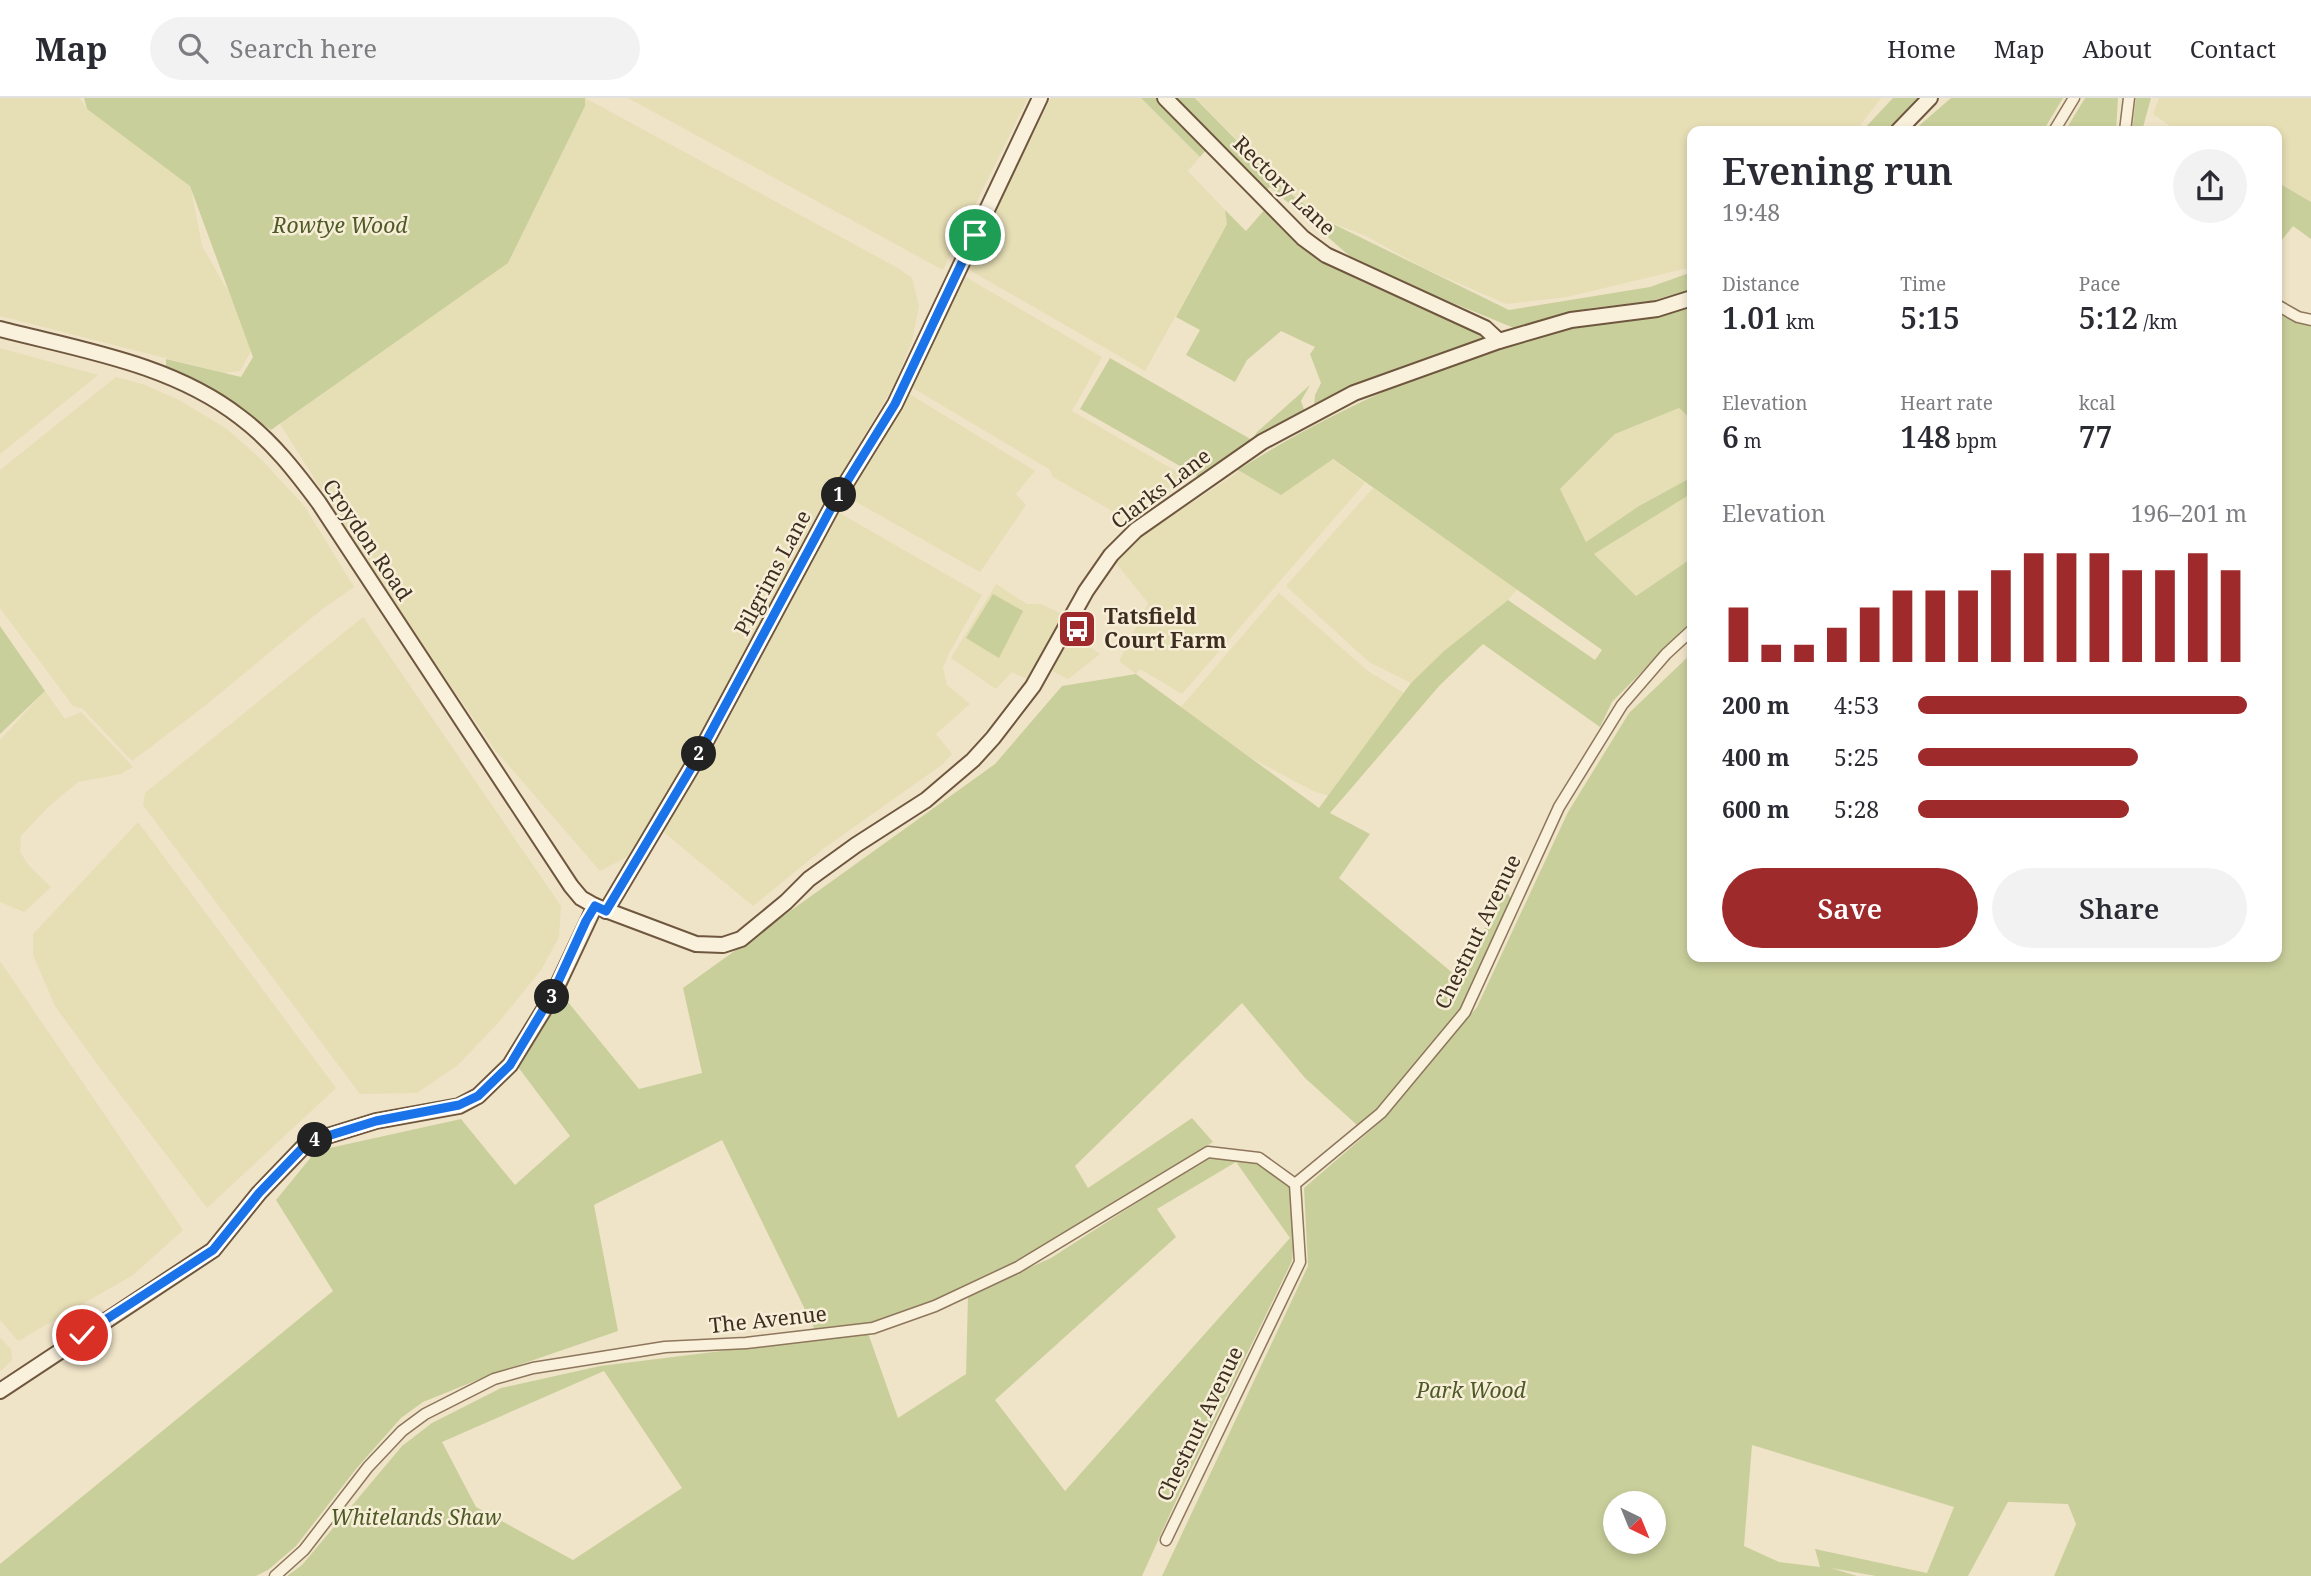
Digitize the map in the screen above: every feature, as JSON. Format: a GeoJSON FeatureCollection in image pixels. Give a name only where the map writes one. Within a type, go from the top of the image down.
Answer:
{"type":"FeatureCollection","features":[{"type":"Feature","properties":{"kind":"main road","name":"Pilgrims Lane"},"geometry":{"type":"LineString","coordinates":[[0,1391],[213,1250],[259,1193],[308,1142],[376,1121],[459,1105],[478,1096],[510,1065],[552,995],[586,921],[600,909],[696,760],[835,501],[895,404],[1040,98]]}},
{"type":"Feature","properties":{"kind":"main road","name":"Rectory Lane"},"geometry":{"type":"LineString","coordinates":[[1165,98],[1303,238],[1326,255],[1485,328],[1499,341]]}},
{"type":"Feature","properties":{"kind":"main road"},"geometry":{"type":"LineString","coordinates":[[1903,126],[1930,98]]}},
{"type":"Feature","properties":{"kind":"main road","name":"Clarks Lane"},"geometry":{"type":"LineString","coordinates":[[600,909],[696,944],[723,945],[741,939],[809,879],[926,800],[973,760],[1033,686],[1086,591],[1111,555],[1136,530],[1262,442],[1354,393],[1499,341],[1572,320],[1657,309],[1687,300]]}},
{"type":"Feature","properties":{"kind":"main road","name":"Croydon Road"},"geometry":{"type":"LineString","coordinates":[[0,329],[157,372],[215,400],[239,415],[273,446],[319,503],[570,886],[581,898],[600,909]]}},
{"type":"Feature","properties":{"kind":"street"},"geometry":{"type":"LineString","coordinates":[[2057,126],[2074,98]]}},
{"type":"Feature","properties":{"kind":"street"},"geometry":{"type":"LineString","coordinates":[[2126,126],[2129,98]]}},
{"type":"Feature","properties":{"kind":"street"},"geometry":{"type":"LineString","coordinates":[[2282,308],[2298,317],[2311,320]]}},
{"type":"Feature","properties":{"kind":"street","name":"Chestnut Avenue"},"geometry":{"type":"LineString","coordinates":[[1166,1540],[1300,1262],[1295,1184],[1381,1113],[1465,1012],[1559,807],[1622,705],[1666,654],[1687,635]]}},
{"type":"Feature","properties":{"kind":"street","name":"The Avenue"},"geometry":{"type":"LineString","coordinates":[[275,1576],[304,1550],[368,1467],[402,1431],[425,1414],[494,1379],[533,1368],[665,1347],[746,1343],[873,1328],[937,1305],[1018,1267],[1208,1152],[1259,1158],[1295,1184]]}},
{"type":"Feature","properties":{"kind":"shaded area"},"geometry":{"type":"Polygon","coordinates":[[[0,98],[80,98],[87,109],[190,183],[202,246],[229,293],[251,351],[240,371],[224,373],[0,316],[0,98]]]}},
{"type":"Feature","properties":{"kind":"shaded area"},"geometry":{"type":"Polygon","coordinates":[[[585,98],[896,267],[912,278],[919,306],[912,341],[894,386],[822,505],[681,770],[627,857],[600,871],[496,751],[391,600],[280,424],[508,263],[585,98]]]}},
{"type":"Feature","properties":{"kind":"shaded area"},"geometry":{"type":"Polygon","coordinates":[[[628,98],[1028,98],[943,270],[628,98]]]}},
{"type":"Feature","properties":{"kind":"shaded area"},"geometry":{"type":"Polygon","coordinates":[[[1051,98],[1141,98],[1200,157],[1188,171],[1225,210],[1227,224],[1145,371],[966,268],[1051,98]]]}},
{"type":"Feature","properties":{"kind":"shaded area"},"geometry":{"type":"Polygon","coordinates":[[[1196,98],[1881,98],[1860,126],[1687,126],[1687,268],[1567,297],[1506,304],[1424,268],[1366,236],[1327,221],[1279,183],[1196,98]]]}},
{"type":"Feature","properties":{"kind":"shaded area"},"geometry":{"type":"Polygon","coordinates":[[[2159,98],[2311,98],[2311,202],[2282,185],[2282,126],[2170,126],[2153,114],[2159,98]]]}},
{"type":"Feature","properties":{"kind":"shaded area"},"geometry":{"type":"Polygon","coordinates":[[[964,276],[1102,357],[1072,411],[1181,474],[1179,482],[1121,516],[1053,477],[1049,469],[911,387],[964,276]]]}},
{"type":"Feature","properties":{"kind":"shaded area"},"geometry":{"type":"Polygon","coordinates":[[[0,348],[98,375],[0,454],[0,348]]]}},
{"type":"Feature","properties":{"kind":"shaded area"},"geometry":{"type":"Polygon","coordinates":[[[116,377],[145,385],[181,401],[227,429],[263,461],[305,507],[354,587],[321,610],[206,705],[132,761],[83,709],[73,706],[0,608],[0,470],[116,377]]]}},
{"type":"Feature","properties":{"kind":"shaded area"},"geometry":{"type":"Polygon","coordinates":[[[908,393],[1035,471],[1016,494],[1026,505],[980,572],[851,499],[847,492],[908,393]]]}},
{"type":"Feature","properties":{"kind":"shaded area"},"geometry":{"type":"Polygon","coordinates":[[[1679,408],[1687,415],[1687,480],[1639,506],[1586,542],[1560,489],[1615,434],[1679,408]]]}},
{"type":"Feature","properties":{"kind":"shaded area"},"geometry":{"type":"Polygon","coordinates":[[[1332,459],[1365,483],[1182,694],[1140,669],[1136,674],[1119,661],[1148,603],[1116,563],[1141,536],[1238,470],[1281,495],[1332,459]]]}},
{"type":"Feature","properties":{"kind":"shaded area"},"geometry":{"type":"Polygon","coordinates":[[[1373,488],[1517,589],[1508,600],[1444,651],[1411,683],[1369,662],[1286,586],[1373,488]]]}},
{"type":"Feature","properties":{"kind":"shaded area"},"geometry":{"type":"Polygon","coordinates":[[[1687,496],[1687,561],[1636,596],[1594,554],[1687,496]]]}},
{"type":"Feature","properties":{"kind":"shaded area"},"geometry":{"type":"Polygon","coordinates":[[[838,512],[982,595],[943,668],[947,685],[970,704],[936,734],[952,754],[943,764],[823,849],[753,906],[660,829],[705,764],[838,512]]]}},
{"type":"Feature","properties":{"kind":"shaded area"},"geometry":{"type":"Polygon","coordinates":[[[996,584],[1027,604],[1041,604],[1066,616],[1029,680],[1012,672],[996,689],[951,658],[996,584]]]}},
{"type":"Feature","properties":{"kind":"shaded area"},"geometry":{"type":"Polygon","coordinates":[[[1279,593],[1368,671],[1404,693],[1329,796],[1313,791],[1251,758],[1181,707],[1279,593]]]}},
{"type":"Feature","properties":{"kind":"shaded area"},"geometry":{"type":"Polygon","coordinates":[[[363,617],[561,906],[559,937],[541,970],[498,1023],[458,1065],[417,1093],[360,1094],[143,805],[145,793],[363,617]]]}},
{"type":"Feature","properties":{"kind":"shaded area"},"geometry":{"type":"Polygon","coordinates":[[[1070,634],[1100,654],[1068,679],[1049,669],[1070,634]]]}},
{"type":"Feature","properties":{"kind":"shaded area"},"geometry":{"type":"Polygon","coordinates":[[[45,691],[65,719],[81,712],[133,767],[121,774],[78,782],[48,807],[21,836],[20,852],[29,866],[51,887],[24,912],[0,902],[0,740],[45,691]]]}},
{"type":"Feature","properties":{"kind":"shaded area"},"geometry":{"type":"Polygon","coordinates":[[[138,822],[336,1088],[207,1208],[55,1006],[33,955],[33,934],[138,822]]]}},
{"type":"Feature","properties":{"kind":"shaded area"},"geometry":{"type":"Polygon","coordinates":[[[0,961],[183,1230],[133,1275],[18,1341],[0,1320],[0,961]]]}},
{"type":"Feature","properties":{"kind":"shaded area"},"geometry":{"type":"Polygon","coordinates":[[[0,1338],[11,1349],[12,1360],[0,1372],[0,1338]]]}},
{"type":"Feature","properties":{"kind":"green space","name":"Rowtye Wood"},"geometry":{"type":"Polygon","coordinates":[[[84,98],[585,98],[585,106],[508,263],[271,430],[218,394],[166,367],[166,359],[241,377],[253,357],[190,186],[87,109],[84,98]]]}},
{"type":"Feature","properties":{"kind":"green space"},"geometry":{"type":"Polygon","coordinates":[[[1141,98],[1156,98],[1207,149],[1200,157],[1141,98]]]}},
{"type":"Feature","properties":{"kind":"green space"},"geometry":{"type":"Polygon","coordinates":[[[1170,98],[1195,98],[1282,187],[1327,221],[1509,310],[1650,287],[1687,274],[1687,290],[1651,301],[1591,308],[1514,328],[1360,265],[1270,187],[1265,191],[1170,98]]]}},
{"type":"Feature","properties":{"kind":"green space"},"geometry":{"type":"Polygon","coordinates":[[[1893,98],[1923,98],[1897,126],[1867,126],[1893,98]]]}},
{"type":"Feature","properties":{"kind":"green space"},"geometry":{"type":"Polygon","coordinates":[[[1951,98],[2063,98],[2046,126],[1919,126],[1951,98]]]}},
{"type":"Feature","properties":{"kind":"green space"},"geometry":{"type":"Polygon","coordinates":[[[2085,98],[2118,98],[2116,126],[2068,126],[2085,98]]]}},
{"type":"Feature","properties":{"kind":"green space"},"geometry":{"type":"Polygon","coordinates":[[[2136,98],[2151,98],[2143,126],[2133,126],[2136,98]]]}},
{"type":"Feature","properties":{"kind":"green space"},"geometry":{"type":"Polygon","coordinates":[[[2282,185],[2311,202],[2311,239],[2293,226],[2282,240],[2282,185]]]}},
{"type":"Feature","properties":{"kind":"green space"},"geometry":{"type":"Polygon","coordinates":[[[1266,208],[1334,267],[1488,339],[1436,359],[1363,381],[1314,407],[1315,395],[1321,383],[1310,354],[1315,347],[1281,331],[1247,360],[1235,382],[1186,355],[1200,330],[1176,317],[1227,224],[1225,210],[1246,231],[1266,208]]]}},
{"type":"Feature","properties":{"kind":"green space"},"geometry":{"type":"Polygon","coordinates":[[[1687,307],[1687,415],[1679,408],[1615,434],[1560,489],[1586,542],[1639,506],[1687,480],[1687,496],[1594,554],[1636,596],[1687,561],[1687,626],[1612,702],[1600,727],[1483,644],[1440,685],[1330,813],[1370,834],[1339,878],[1455,975],[1507,892],[1512,901],[1460,1009],[1377,1108],[1357,1125],[1305,1078],[1242,1003],[1075,1166],[1088,1188],[1192,1118],[1213,1142],[999,1273],[877,1324],[815,1330],[722,1140],[594,1205],[618,1331],[490,1375],[423,1402],[401,1418],[356,1469],[296,1546],[268,1570],[256,1576],[0,1576],[0,1564],[333,1291],[276,1200],[316,1151],[461,1119],[515,1185],[570,1136],[518,1067],[559,991],[639,1089],[702,1073],[683,988],[995,764],[1062,686],[1136,674],[1319,808],[1411,683],[1444,651],[1508,600],[1595,660],[1602,650],[1333,459],[1281,495],[1238,470],[1316,425],[1438,369],[1566,328],[1656,316],[1687,307]]]}},
{"type":"Feature","properties":{"kind":"green space","name":"Park Wood"},"geometry":{"type":"Polygon","coordinates":[[[2282,315],[2311,327],[2311,1576],[2054,1576],[2076,1524],[2068,1504],[2008,1502],[1968,1576],[1876,1576],[1831,1568],[1857,1576],[1162,1576],[1308,1266],[1304,1188],[1385,1118],[1477,1007],[1568,812],[1629,713],[1687,658],[1687,962],[2282,962],[2282,315]],[[1752,1445],[1744,1546],[1779,1562],[1820,1567],[1815,1549],[1927,1573],[1954,1507],[1752,1445]]]}},
{"type":"Feature","properties":{"kind":"green space"},"geometry":{"type":"Polygon","coordinates":[[[1110,358],[1252,440],[1201,478],[1080,409],[1110,358]]]}},
{"type":"Feature","properties":{"kind":"green space"},"geometry":{"type":"Polygon","coordinates":[[[1310,385],[1301,401],[1305,412],[1252,440],[1257,432],[1310,385]]]}},
{"type":"Feature","properties":{"kind":"green space"},"geometry":{"type":"Polygon","coordinates":[[[993,594],[1023,611],[999,658],[966,638],[993,594]]]}},
{"type":"Feature","properties":{"kind":"green space"},"geometry":{"type":"Polygon","coordinates":[[[0,626],[45,691],[0,734],[0,626]]]}},
{"type":"Feature","properties":{"kind":"green space","name":"Whitelands Shaw"},"geometry":{"type":"Polygon","coordinates":[[[1208,1157],[1255,1162],[1289,1186],[1295,1232],[1292,1261],[1142,1576],[287,1576],[302,1565],[402,1446],[432,1423],[501,1388],[600,1366],[868,1333],[898,1418],[966,1374],[968,1295],[1051,1258],[1208,1157]],[[1236,1162],[1157,1209],[1176,1237],[995,1400],[1065,1491],[1290,1238],[1236,1162]],[[604,1371],[442,1442],[476,1507],[573,1560],[682,1488],[604,1371]]]}},
{"type":"Feature","properties":{"kind":"place","name":"Tatsfield Court Farm"},"geometry":{"type":"Point","coordinates":[1077,629]}},
{"type":"Feature","properties":{"kind":"route"},"geometry":{"type":"LineString","coordinates":[[82,1335],[213,1250],[259,1193],[308,1142],[376,1121],[459,1105],[478,1096],[510,1065],[552,995],[595,906],[606,911],[696,760],[835,501],[895,404],[975,235]]}}]}
